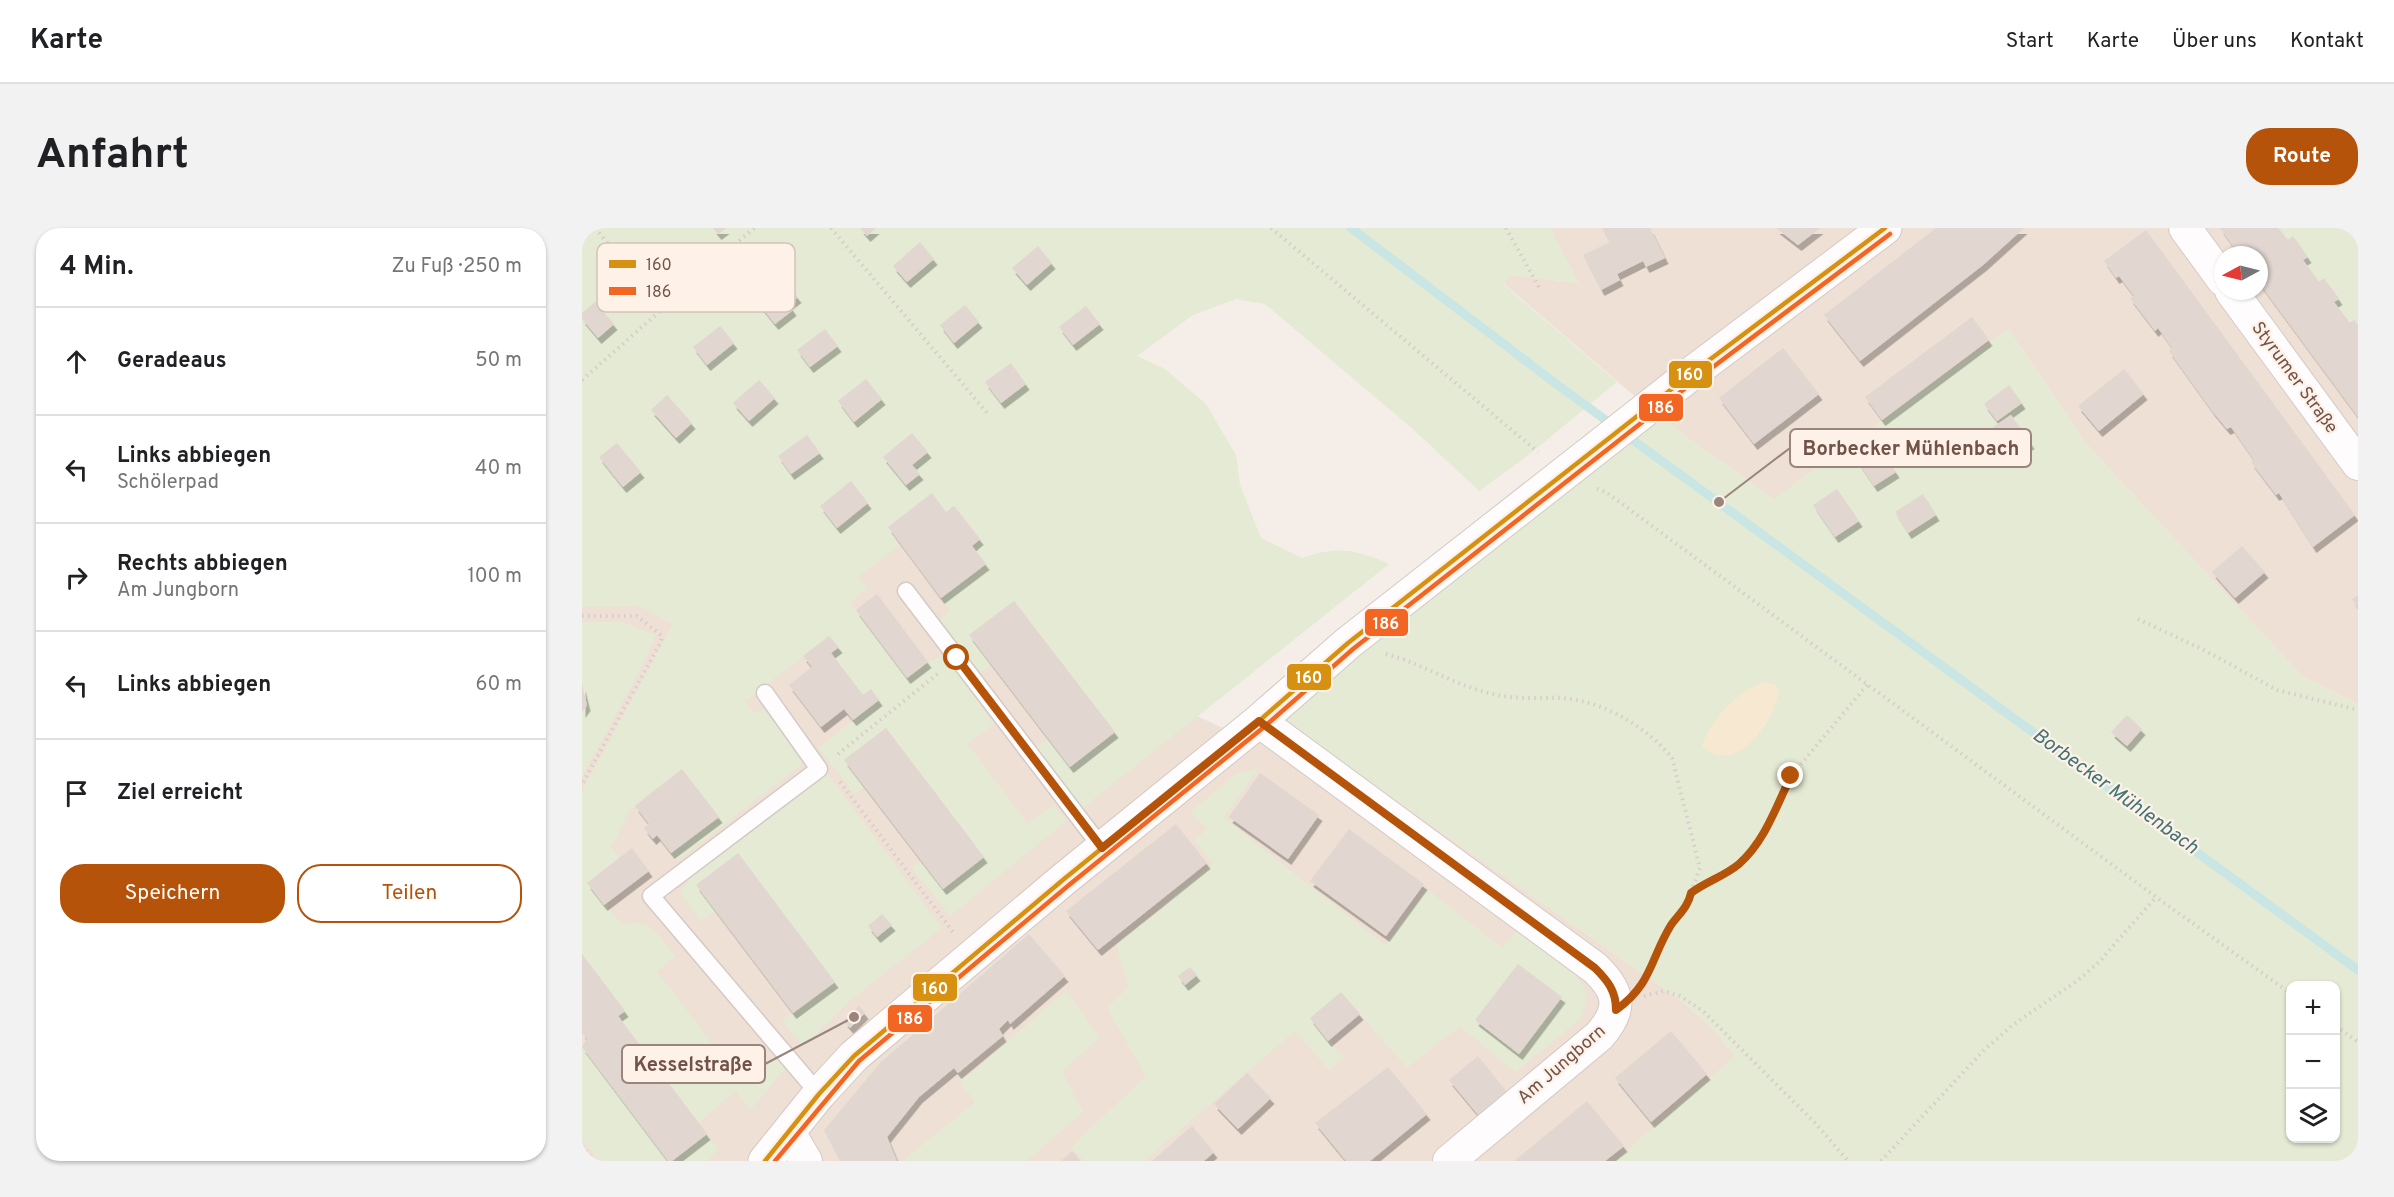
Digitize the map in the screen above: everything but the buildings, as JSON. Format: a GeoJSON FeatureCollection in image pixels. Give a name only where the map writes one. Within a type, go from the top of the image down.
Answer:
{"type":"FeatureCollection","features":[{"type":"Feature","properties":{"kind":"street"},"geometry":{"type":"LineString","coordinates":[[765,1161],[819,1094],[884,1029],[1259,721],[1348,643],[1643,414],[1696,370],[1886,228]]}},
{"type":"Feature","properties":{"kind":"street"},"geometry":{"type":"LineString","coordinates":[[2185,228],[2214,268]]}},
{"type":"Feature","properties":{"kind":"street","name":"Styrumer Straße"},"geometry":{"type":"LineString","coordinates":[[2238,300],[2358,464]]}},
{"type":"Feature","properties":{"kind":"street","name":"Am Jungborn"},"geometry":{"type":"LineString","coordinates":[[1259,721],[1595,968],[1608,981],[1616,996],[1624,1004],[1610,1024],[1587,1047],[1449,1161]]}},
{"type":"Feature","properties":{"kind":"street"},"geometry":{"type":"LineString","coordinates":[[789,1132],[806,1161]]}},
{"type":"Feature","properties":{"kind":"lane"},"geometry":{"type":"LineString","coordinates":[[906,591],[1102,848]]}},
{"type":"Feature","properties":{"kind":"lane"},"geometry":{"type":"LineString","coordinates":[[765,693],[822,766],[651,896],[819,1094]]}},
{"type":"Feature","properties":{"kind":"path"},"geometry":{"type":"LineString","coordinates":[[595,228],[607,243]]}},
{"type":"Feature","properties":{"kind":"path"},"geometry":{"type":"LineString","coordinates":[[737,243],[754,228]]}},
{"type":"Feature","properties":{"kind":"path"},"geometry":{"type":"LineString","coordinates":[[831,228],[988,414]]}},
{"type":"Feature","properties":{"kind":"path"},"geometry":{"type":"LineString","coordinates":[[1271,228],[1576,466],[1606,492],[2286,990]]}},
{"type":"Feature","properties":{"kind":"path"},"geometry":{"type":"LineString","coordinates":[[1506,228],[1540,289]]}},
{"type":"Feature","properties":{"kind":"path"},"geometry":{"type":"LineString","coordinates":[[582,380],[659,312]]}},
{"type":"Feature","properties":{"kind":"path"},"geometry":{"type":"LineString","coordinates":[[582,616],[637,616],[662,636],[631,699],[582,784]]}},
{"type":"Feature","properties":{"kind":"path"},"geometry":{"type":"LineString","coordinates":[[2138,619],[2204,650],[2277,690],[2358,710]]}},
{"type":"Feature","properties":{"kind":"path"},"geometry":{"type":"LineString","coordinates":[[1348,643],[1404,659],[1494,694],[1516,698],[1564,698],[1604,708],[1662,745],[1672,758],[1700,868],[1689,903],[1671,926],[1651,970],[1624,1004]]}},
{"type":"Feature","properties":{"kind":"path"},"geometry":{"type":"LineString","coordinates":[[957,658],[822,766],[972,956]]}},
{"type":"Feature","properties":{"kind":"path"},"geometry":{"type":"LineString","coordinates":[[1691,893],[1737,865],[1751,851],[1771,821],[1791,776],[1867,685]]}},
{"type":"Feature","properties":{"kind":"path"},"geometry":{"type":"LineString","coordinates":[[1881,1161],[1983,1051],[2014,1024],[2077,981],[2098,962],[2156,897]]}},
{"type":"Feature","properties":{"kind":"path"},"geometry":{"type":"LineString","coordinates":[[1624,1004],[1664,991],[1680,996],[1703,1011],[1816,1124],[1848,1161]]}},
{"type":"Feature","properties":{"kind":"path"},"geometry":{"type":"LineString","coordinates":[[2340,1029],[2358,1042]]}},
{"type":"Feature","properties":{"kind":"path"},"geometry":{"type":"LineString","coordinates":[[582,1146],[593,1161]]}},
{"type":"Feature","properties":{"kind":"shaded area"},"geometry":{"type":"Polygon","coordinates":[[[1550,228],[2358,228],[2358,704],[2302,676],[2089,447],[2008,329],[1774,499],[1660,418],[1503,283],[1511,275],[1578,283],[1550,228]]]}},
{"type":"Feature","properties":{"kind":"shaded area"},"geometry":{"type":"Polygon","coordinates":[[[971,440],[1197,716],[1240,736],[1269,711],[1679,999],[1709,1025],[1757,1081],[1670,1161],[582,1161],[582,535],[971,440]]]}},
{"type":"Feature","properties":{"kind":"green space"},"geometry":{"type":"Polygon","coordinates":[[[582,228],[1550,228],[1579,283],[1511,275],[1503,284],[1617,382],[1531,453],[1479,491],[1414,430],[1265,304],[1236,299],[1193,315],[1137,356],[1165,369],[1206,404],[1236,455],[1240,485],[1261,538],[1302,558],[1326,552],[1346,551],[1366,555],[1389,564],[1080,810],[1034,749],[1048,738],[1070,767],[1115,732],[1014,601],[969,635],[992,665],[977,675],[939,620],[950,610],[941,598],[986,564],[972,546],[980,539],[955,506],[946,512],[932,494],[888,527],[901,545],[859,576],[867,588],[850,603],[907,678],[928,662],[944,655],[994,724],[967,743],[1027,823],[1054,805],[1066,821],[950,916],[912,868],[921,862],[943,889],[984,857],[886,728],[844,760],[865,787],[855,794],[818,748],[879,700],[871,689],[863,695],[831,653],[838,647],[830,636],[745,701],[753,712],[769,709],[804,756],[801,765],[676,862],[671,853],[719,817],[682,769],[647,795],[629,812],[611,846],[619,858],[587,883],[622,924],[633,923],[648,926],[664,942],[675,957],[657,971],[740,1081],[776,1056],[785,1069],[750,1110],[736,1090],[699,1123],[618,1016],[625,1010],[582,954],[582,791],[673,624],[639,606],[582,607],[582,228]]]}},
{"type":"Feature","properties":{"kind":"green space"},"geometry":{"type":"Polygon","coordinates":[[[2279,228],[2358,228],[2358,336],[2334,302],[2339,298],[2324,279],[2319,282],[2279,228]]]}},
{"type":"Feature","properties":{"kind":"green space"},"geometry":{"type":"Polygon","coordinates":[[[2008,329],[2089,447],[2302,676],[2358,704],[2358,1161],[1614,1161],[1735,1056],[1709,1025],[1679,999],[1269,711],[1660,418],[1774,499],[2008,329]]]}},
{"type":"Feature","properties":{"kind":"green space"},"geometry":{"type":"Polygon","coordinates":[[[582,622],[622,622],[656,635],[643,664],[582,777],[582,712],[587,705],[582,685],[582,622]]]}},
{"type":"Feature","properties":{"kind":"green space"},"geometry":{"type":"Polygon","coordinates":[[[1258,768],[1224,818],[1385,945],[1427,889],[1502,948],[1517,931],[1567,967],[1584,989],[1585,1005],[1580,1020],[1515,1072],[1460,1026],[1407,1068],[1341,992],[1310,1018],[1344,1058],[1329,1070],[1295,1031],[1144,1161],[1084,1161],[1071,1147],[1146,1076],[1107,1008],[1128,987],[1116,943],[1171,902],[1170,899],[1213,863],[1194,840],[1207,829],[1190,812],[1236,774],[1258,768]]]}},
{"type":"Feature","properties":{"kind":"green space"},"geometry":{"type":"Polygon","coordinates":[[[827,773],[942,928],[849,1001],[803,1047],[782,1020],[834,981],[738,854],[716,911],[701,921],[680,893],[690,878],[827,773]]]}},
{"type":"Feature","properties":{"kind":"green space"},"geometry":{"type":"Polygon","coordinates":[[[1066,991],[1100,1038],[1062,1071],[1083,1112],[1027,1161],[907,1161],[906,1158],[975,1102],[960,1082],[1066,991]]]}},
{"type":"Feature","properties":{"kind":"green space"},"geometry":{"type":"Polygon","coordinates":[[[582,1047],[668,1161],[599,1161],[582,1139],[582,1047]]]}},
{"type":"Feature","properties":{"kind":"green space"},"geometry":{"type":"Polygon","coordinates":[[[707,1134],[718,1149],[708,1161],[672,1161],[707,1134]]]}},
{"type":"Feature","properties":{"kind":"sand"},"geometry":{"type":"Polygon","coordinates":[[[1765,682],[1775,684],[1779,691],[1776,704],[1770,717],[1751,742],[1740,751],[1728,755],[1715,754],[1702,746],[1711,727],[1726,707],[1745,691],[1765,682]]]}},
{"type":"Feature","properties":{"kind":"waterway","name":"Borbecker Mühlenbach"},"geometry":{"type":"LineString","coordinates":[[1351,228],[1555,383],[2358,970]]}},
{"type":"Feature","properties":{"kind":"transit line","name":"160"},"geometry":{"type":"LineString","coordinates":[[765,1161],[819,1094],[854,1056],[1064,879],[1259,721],[1348,643],[1696,370],[1885,228]]}},
{"type":"Feature","properties":{"kind":"transit line","name":"186"},"geometry":{"type":"LineString","coordinates":[[775,1161],[859,1061],[1069,885],[1264,727],[1353,649],[1701,376],[1890,234]]}},
{"type":"Feature","properties":{"kind":"place","name":"Borbecker Mühlenbach"},"geometry":{"type":"Point","coordinates":[1719,502]}},
{"type":"Feature","properties":{"kind":"place","name":"Kesselstraße"},"geometry":{"type":"Point","coordinates":[854,1017]}},
{"type":"Feature","properties":{"kind":"route"},"geometry":{"type":"LineString","coordinates":[[957,658],[1102,848],[1259,721],[1595,968],[1608,981],[1616,996],[1616,1010],[1632,998],[1651,970],[1671,926],[1689,903],[1691,893],[1699,886],[1737,865],[1761,838],[1791,776]]}}]}
